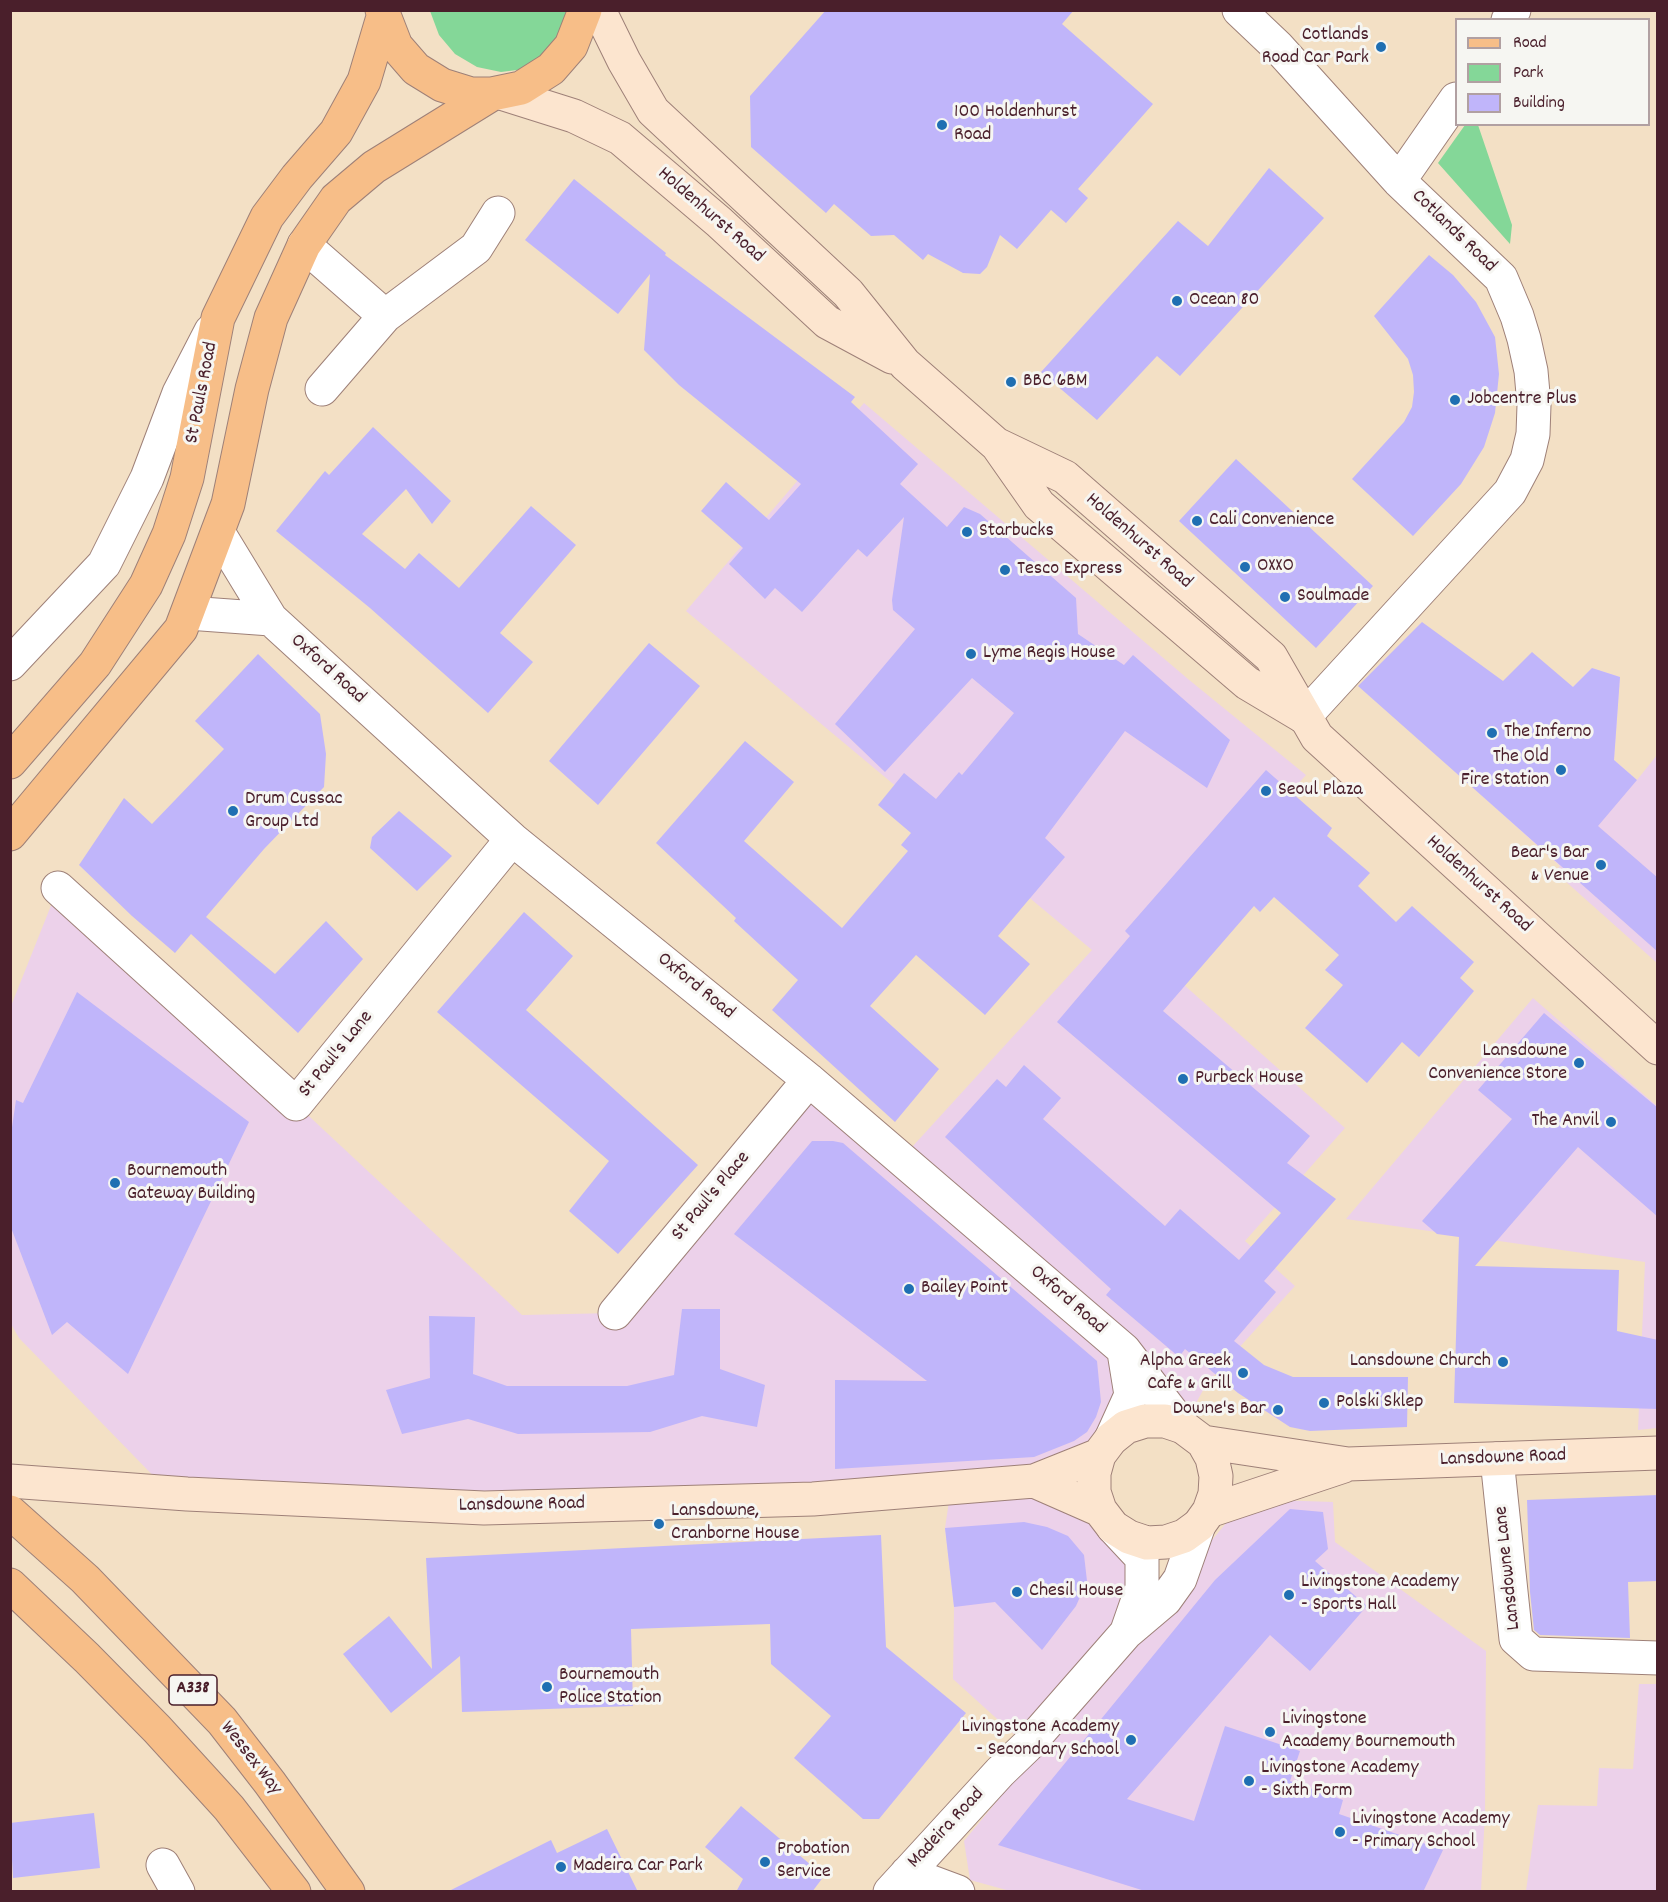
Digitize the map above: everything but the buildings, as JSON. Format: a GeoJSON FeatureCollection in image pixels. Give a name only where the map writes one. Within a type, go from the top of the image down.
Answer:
{"type":"FeatureCollection","features":[{"type":"Feature","properties":{"kind":"main road"},"geometry":{"type":"LineString","coordinates":[[383,14],[396,45],[416,69],[442,86],[471,94],[496,94],[521,88],[551,69],[571,46],[585,10]]}},
{"type":"Feature","properties":{"kind":"main road","name":"Holdenhurst Road"},"geometry":{"type":"LineString","coordinates":[[599,10],[624,61],[653,111],[848,293],[905,364],[997,445],[1039,505],[1247,683],[1304,717],[1317,737],[1329,749],[1658,1048]]}},
{"type":"Feature","properties":{"kind":"main road","name":"St Pauls Road"},"geometry":{"type":"LineString","coordinates":[[10,762],[95,664],[146,585],[169,534],[187,478],[218,318],[267,217],[297,177],[336,132],[364,81],[383,14]]}},
{"type":"Feature","properties":{"kind":"main road"},"geometry":{"type":"LineString","coordinates":[[10,834],[181,629],[228,504],[252,389],[271,318],[304,245],[336,199],[374,167],[496,94]]}},
{"type":"Feature","properties":{"kind":"main road","name":"Holdenhurst Road"},"geometry":{"type":"LineString","coordinates":[[496,94],[574,116],[620,138],[719,222],[827,322],[905,364]]}},
{"type":"Feature","properties":{"kind":"main road"},"geometry":{"type":"LineString","coordinates":[[1145,1420],[1165,1421],[1193,1435],[1212,1458],[1216,1476],[1215,1494],[1204,1518],[1184,1536],[1166,1542],[1147,1543],[1129,1537],[1107,1518],[1094,1492],[1094,1473],[1105,1447],[1126,1427],[1145,1420]]}},
{"type":"Feature","properties":{"kind":"main road","name":"Lansdowne Road"},"geometry":{"type":"LineString","coordinates":[[1193,1435],[1348,1464],[1658,1453]]}},
{"type":"Feature","properties":{"kind":"main road","name":"Lansdowne Road"},"geometry":{"type":"LineString","coordinates":[[10,1481],[123,1490],[484,1508],[813,1499],[1034,1480],[1105,1447]]}},
{"type":"Feature","properties":{"kind":"main road","name":"Lansdowne Road"},"geometry":{"type":"LineString","coordinates":[[1204,1518],[1348,1464]]}},
{"type":"Feature","properties":{"kind":"main road","name":"Lansdowne Road"},"geometry":{"type":"LineString","coordinates":[[1034,1480],[1107,1518]]}},
{"type":"Feature","properties":{"kind":"main road","name":"Wessex Way"},"geometry":{"type":"LineString","coordinates":[[10,1512],[85,1579],[222,1721],[270,1783],[348,1892]]}},
{"type":"Feature","properties":{"kind":"main road","name":"A338"},"geometry":{"type":"LineString","coordinates":[[10,1585],[158,1729],[229,1809],[294,1892]]}},
{"type":"Feature","properties":{"kind":"street","name":"Cotlands Road"},"geometry":{"type":"LineString","coordinates":[[1239,10],[1278,47],[1399,181],[1501,278],[1517,316],[1531,371],[1534,405],[1533,434],[1527,460],[1510,492],[1304,717]]}},
{"type":"Feature","properties":{"kind":"street"},"geometry":{"type":"LineString","coordinates":[[1399,181],[1455,100]]}},
{"type":"Feature","properties":{"kind":"street"},"geometry":{"type":"LineString","coordinates":[[322,389],[385,316],[476,248],[498,213]]}},
{"type":"Feature","properties":{"kind":"street"},"geometry":{"type":"LineString","coordinates":[[304,245],[385,316]]}},
{"type":"Feature","properties":{"kind":"street"},"geometry":{"type":"LineString","coordinates":[[10,664],[104,564],[147,478],[179,393],[218,318]]}},
{"type":"Feature","properties":{"kind":"street","name":"Oxford Road"},"geometry":{"type":"LineString","coordinates":[[218,532],[271,619],[512,839],[809,1080],[1124,1350],[1193,1435]]}},
{"type":"Feature","properties":{"kind":"street","name":"Oxford Road"},"geometry":{"type":"LineString","coordinates":[[188,613],[271,619]]}},
{"type":"Feature","properties":{"kind":"street","name":"St Paul's Lane"},"geometry":{"type":"LineString","coordinates":[[58,888],[296,1104],[512,839]]}},
{"type":"Feature","properties":{"kind":"street","name":"St Paul's Place"},"geometry":{"type":"LineString","coordinates":[[615,1313],[809,1080]]}},
{"type":"Feature","properties":{"kind":"street","name":"Oxford Road"},"geometry":{"type":"LineString","coordinates":[[1105,1447],[1131,1395],[1124,1350]]}},
{"type":"Feature","properties":{"kind":"street","name":"Lansdowne Lane"},"geometry":{"type":"LineString","coordinates":[[1497,1460],[1516,1639],[1533,1654],[1658,1658]]}},
{"type":"Feature","properties":{"kind":"street","name":"Madeira Road"},"geometry":{"type":"LineString","coordinates":[[1107,1518],[1142,1558],[1142,1588],[1126,1632]]}},
{"type":"Feature","properties":{"kind":"street","name":"Madeira Road"},"geometry":{"type":"LineString","coordinates":[[898,1882],[1027,1746],[1126,1632],[1165,1600],[1180,1579],[1204,1518]]}},
{"type":"Feature","properties":{"kind":"street"},"geometry":{"type":"LineString","coordinates":[[898,1882],[958,1892]]}},
{"type":"Feature","properties":{"kind":"shaded area"},"geometry":{"type":"Polygon","coordinates":[[[864,403],[1188,679],[1306,775],[1147,952],[1345,1128],[1245,1241],[1295,1286],[1207,1383],[1183,1427],[1125,1352],[1111,1439],[1035,1480],[1100,1510],[1142,1588],[1027,1746],[953,1679],[954,1607],[945,1528],[951,1488],[754,1500],[170,1493],[19,1338],[11,1324],[11,1006],[58,888],[296,1104],[522,1315],[615,1313],[809,1080],[902,1158],[1092,950],[686,611],[864,403]]]}},
{"type":"Feature","properties":{"kind":"shaded area","name":"The Old Fire Station"},"geometry":{"type":"Polygon","coordinates":[[[1592,668],[1620,677],[1614,760],[1637,780],[1657,755],[1657,963],[1555,872],[1560,866],[1477,791],[1592,668]]]}},
{"type":"Feature","properties":{"kind":"shaded area"},"geometry":{"type":"Polygon","coordinates":[[[1533,998],[1657,1106],[1657,1428],[1638,1430],[1645,1262],[1346,1219],[1533,998]]]}},
{"type":"Feature","properties":{"kind":"shaded area","name":"Livingstone Academy Bournemouth"},"geometry":{"type":"Polygon","coordinates":[[[1275,1500],[1333,1502],[1335,1542],[1486,1651],[1485,1813],[1481,1891],[1010,1891],[970,1880],[964,1841],[1227,1522],[1275,1500]]]}},
{"type":"Feature","properties":{"kind":"shaded area"},"geometry":{"type":"Polygon","coordinates":[[[1639,1684],[1657,1684],[1657,1891],[1526,1891],[1538,1805],[1597,1806],[1599,1768],[1633,1769],[1639,1684]]]}},
{"type":"Feature","properties":{"kind":"green space"},"geometry":{"type":"Polygon","coordinates":[[[430,11],[578,11],[566,40],[525,69],[501,72],[477,67],[455,54],[439,35],[430,11]]]}},
{"type":"Feature","properties":{"kind":"green space"},"geometry":{"type":"Polygon","coordinates":[[[1464,126],[1478,126],[1512,225],[1510,244],[1438,163],[1464,126]]]}},
{"type":"Feature","properties":{"kind":"place","name":"Cotlands Road Car Park"},"geometry":{"type":"Point","coordinates":[1381,47]}},
{"type":"Feature","properties":{"kind":"place","name":"100 Holdenhurst Road"},"geometry":{"type":"Point","coordinates":[942,125]}},
{"type":"Feature","properties":{"kind":"place","name":"Ocean 80"},"geometry":{"type":"Point","coordinates":[1177,301]}},
{"type":"Feature","properties":{"kind":"place","name":"BBC 6BM"},"geometry":{"type":"Point","coordinates":[1011,382]}},
{"type":"Feature","properties":{"kind":"place","name":"Jobcentre Plus"},"geometry":{"type":"Point","coordinates":[1455,400]}},
{"type":"Feature","properties":{"kind":"place","name":"Cali Convenience"},"geometry":{"type":"Point","coordinates":[1197,521]}},
{"type":"Feature","properties":{"kind":"place","name":"Starbucks"},"geometry":{"type":"Point","coordinates":[967,532]}},
{"type":"Feature","properties":{"kind":"place","name":"OXXO"},"geometry":{"type":"Point","coordinates":[1245,567]}},
{"type":"Feature","properties":{"kind":"place","name":"Tesco Express"},"geometry":{"type":"Point","coordinates":[1005,570]}},
{"type":"Feature","properties":{"kind":"place","name":"Soulmade"},"geometry":{"type":"Point","coordinates":[1285,597]}},
{"type":"Feature","properties":{"kind":"place","name":"Lyme Regis House"},"geometry":{"type":"Point","coordinates":[971,654]}},
{"type":"Feature","properties":{"kind":"place","name":"The Inferno"},"geometry":{"type":"Point","coordinates":[1492,733]}},
{"type":"Feature","properties":{"kind":"place","name":"The Old Fire Station"},"geometry":{"type":"Point","coordinates":[1561,770]}},
{"type":"Feature","properties":{"kind":"place","name":"Seoul Plaza"},"geometry":{"type":"Point","coordinates":[1266,791]}},
{"type":"Feature","properties":{"kind":"place","name":"Drum Cussac Group Ltd"},"geometry":{"type":"Point","coordinates":[233,811]}},
{"type":"Feature","properties":{"kind":"place","name":"Bear's Bar & Venue"},"geometry":{"type":"Point","coordinates":[1601,865]}},
{"type":"Feature","properties":{"kind":"place","name":"Lansdowne Convenience Store"},"geometry":{"type":"Point","coordinates":[1579,1063]}},
{"type":"Feature","properties":{"kind":"place","name":"Purbeck House"},"geometry":{"type":"Point","coordinates":[1183,1079]}},
{"type":"Feature","properties":{"kind":"place","name":"The Anvil"},"geometry":{"type":"Point","coordinates":[1611,1122]}},
{"type":"Feature","properties":{"kind":"place","name":"Bournemouth Gateway Building"},"geometry":{"type":"Point","coordinates":[115,1183]}},
{"type":"Feature","properties":{"kind":"place","name":"Bailey Point"},"geometry":{"type":"Point","coordinates":[909,1289]}},
{"type":"Feature","properties":{"kind":"place","name":"Lansdowne Church"},"geometry":{"type":"Point","coordinates":[1503,1362]}},
{"type":"Feature","properties":{"kind":"place","name":"Alpha Greek Cafe & Grill"},"geometry":{"type":"Point","coordinates":[1243,1373]}},
{"type":"Feature","properties":{"kind":"place","name":"Polski Sklep"},"geometry":{"type":"Point","coordinates":[1324,1403]}},
{"type":"Feature","properties":{"kind":"place","name":"Downe's Bar"},"geometry":{"type":"Point","coordinates":[1278,1410]}},
{"type":"Feature","properties":{"kind":"place","name":"Lansdowne, Cranborne House"},"geometry":{"type":"Point","coordinates":[659,1524]}},
{"type":"Feature","properties":{"kind":"place","name":"Chesil House"},"geometry":{"type":"Point","coordinates":[1017,1592]}},
{"type":"Feature","properties":{"kind":"place","name":"Livingstone Academy - Sports Hall"},"geometry":{"type":"Point","coordinates":[1289,1595]}},
{"type":"Feature","properties":{"kind":"place","name":"Bournemouth Police Station"},"geometry":{"type":"Point","coordinates":[547,1687]}},
{"type":"Feature","properties":{"kind":"place","name":"Livingstone Academy Bournemouth"},"geometry":{"type":"Point","coordinates":[1270,1732]}},
{"type":"Feature","properties":{"kind":"place","name":"Livingstone Academy - Secondary School"},"geometry":{"type":"Point","coordinates":[1131,1740]}},
{"type":"Feature","properties":{"kind":"place","name":"Livingstone Academy - Sixth Form"},"geometry":{"type":"Point","coordinates":[1249,1781]}},
{"type":"Feature","properties":{"kind":"place","name":"Livingstone Academy - Primary School"},"geometry":{"type":"Point","coordinates":[1340,1832]}},
{"type":"Feature","properties":{"kind":"place","name":"Probation Service"},"geometry":{"type":"Point","coordinates":[765,1862]}},
{"type":"Feature","properties":{"kind":"place","name":"Madeira Car Park"},"geometry":{"type":"Point","coordinates":[561,1867]}}]}
